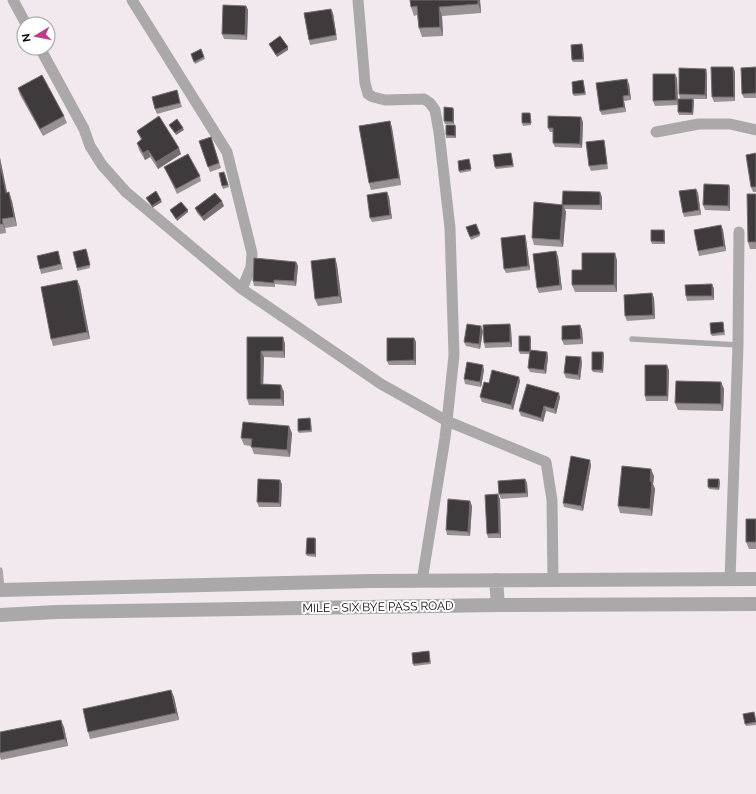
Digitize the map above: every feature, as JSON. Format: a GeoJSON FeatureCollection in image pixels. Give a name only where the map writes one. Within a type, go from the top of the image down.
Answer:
{"type":"FeatureCollection","features":[{"type":"Feature","properties":{"kind":"street"},"geometry":{"type":"LineString","coordinates":[[13,0],[22,16]]}},
{"type":"Feature","properties":{"kind":"street"},"geometry":{"type":"LineString","coordinates":[[132,0],[228,152],[252,253],[251,267],[242,289]]}},
{"type":"Feature","properties":{"kind":"street"},"geometry":{"type":"LineString","coordinates":[[358,0],[365,82],[368,94],[385,100],[424,99],[430,103],[435,110],[450,228],[454,355],[446,438],[422,581]]}},
{"type":"Feature","properties":{"kind":"street"},"geometry":{"type":"LineString","coordinates":[[44,56],[84,130],[90,146],[102,165],[126,192],[242,289],[381,384],[447,421],[546,462],[552,500],[553,580]]}},
{"type":"Feature","properties":{"kind":"street"},"geometry":{"type":"LineString","coordinates":[[656,132],[699,124],[730,124],[756,130]]}},
{"type":"Feature","properties":{"kind":"street"},"geometry":{"type":"LineString","coordinates":[[730,579],[738,345],[739,232]]}},
{"type":"Feature","properties":{"kind":"street"},"geometry":{"type":"LineString","coordinates":[[1,590],[422,581],[756,578]]}},
{"type":"Feature","properties":{"kind":"street"},"geometry":{"type":"LineString","coordinates":[[496,580],[498,605]]}},
{"type":"Feature","properties":{"kind":"street","name":"MILE - SIX BYE PASS ROAD"},"geometry":{"type":"LineString","coordinates":[[0,615],[56,612],[498,605],[756,604]]}},
{"type":"Feature","properties":{"kind":"lane"},"geometry":{"type":"LineString","coordinates":[[632,339],[738,345]]}},
{"type":"Feature","properties":{"kind":"lane"},"geometry":{"type":"LineString","coordinates":[[0,570],[1,590]]}},
{"type":"Feature","properties":{"kind":"building"},"geometry":{"type":"Polygon","coordinates":[[[410,0],[478,0],[478,4],[439,7],[440,27],[419,28],[417,6],[411,7],[410,0]]]}},
{"type":"Feature","properties":{"kind":"building"},"geometry":{"type":"Polygon","coordinates":[[[223,5],[246,6],[245,35],[222,34],[223,5]]]}},
{"type":"Feature","properties":{"kind":"building"},"geometry":{"type":"Polygon","coordinates":[[[331,9],[336,35],[309,40],[304,13],[331,9]]]}},
{"type":"Feature","properties":{"kind":"building"},"geometry":{"type":"Polygon","coordinates":[[[280,36],[288,47],[276,55],[269,44],[280,36]]]}},
{"type":"Feature","properties":{"kind":"building"},"geometry":{"type":"Polygon","coordinates":[[[582,44],[583,59],[572,60],[571,45],[582,44]]]}},
{"type":"Feature","properties":{"kind":"building"},"geometry":{"type":"Polygon","coordinates":[[[201,49],[204,57],[194,62],[191,54],[201,49]]]}},
{"type":"Feature","properties":{"kind":"building"},"geometry":{"type":"Polygon","coordinates":[[[711,67],[733,67],[734,97],[712,97],[711,67]]]}},
{"type":"Feature","properties":{"kind":"building"},"geometry":{"type":"Polygon","coordinates":[[[756,67],[756,93],[742,94],[741,68],[756,67]]]}},
{"type":"Feature","properties":{"kind":"building"},"geometry":{"type":"Polygon","coordinates":[[[679,68],[706,69],[705,95],[679,94],[679,68]]]}},
{"type":"Feature","properties":{"kind":"building"},"geometry":{"type":"Polygon","coordinates":[[[653,74],[675,74],[676,100],[653,101],[653,74]]]}},
{"type":"Feature","properties":{"kind":"building"},"geometry":{"type":"Polygon","coordinates":[[[42,75],[64,116],[40,129],[18,88],[42,75]]]}},
{"type":"Feature","properties":{"kind":"building"},"geometry":{"type":"Polygon","coordinates":[[[627,79],[629,95],[623,96],[624,107],[600,111],[596,83],[627,79]]]}},
{"type":"Feature","properties":{"kind":"building"},"geometry":{"type":"Polygon","coordinates":[[[583,80],[585,93],[573,94],[572,82],[583,80]]]}},
{"type":"Feature","properties":{"kind":"building"},"geometry":{"type":"Polygon","coordinates":[[[177,90],[180,103],[155,109],[152,97],[177,90]]]}},
{"type":"Feature","properties":{"kind":"building"},"geometry":{"type":"Polygon","coordinates":[[[678,99],[693,99],[692,113],[678,112],[678,99]]]}},
{"type":"Feature","properties":{"kind":"building"},"geometry":{"type":"Polygon","coordinates":[[[444,107],[453,108],[453,122],[444,121],[444,107]]]}},
{"type":"Feature","properties":{"kind":"building"},"geometry":{"type":"Polygon","coordinates":[[[522,113],[530,113],[531,123],[522,123],[522,113]]]}},
{"type":"Feature","properties":{"kind":"building"},"geometry":{"type":"Polygon","coordinates":[[[159,116],[179,148],[156,162],[148,150],[143,153],[137,143],[142,139],[137,131],[159,116]]]}},
{"type":"Feature","properties":{"kind":"building"},"geometry":{"type":"Polygon","coordinates":[[[548,116],[581,117],[580,144],[553,143],[553,128],[548,128],[548,116]]]}},
{"type":"Feature","properties":{"kind":"building"},"geometry":{"type":"Polygon","coordinates":[[[177,119],[183,128],[175,133],[169,125],[177,119]]]}},
{"type":"Feature","properties":{"kind":"building"},"geometry":{"type":"Polygon","coordinates":[[[390,121],[399,178],[369,183],[359,126],[390,121]]]}},
{"type":"Feature","properties":{"kind":"building"},"geometry":{"type":"Polygon","coordinates":[[[446,125],[455,125],[455,136],[446,135],[446,125]]]}},
{"type":"Feature","properties":{"kind":"building"},"geometry":{"type":"Polygon","coordinates":[[[211,137],[219,163],[208,167],[199,141],[211,137]]]}},
{"type":"Feature","properties":{"kind":"building"},"geometry":{"type":"Polygon","coordinates":[[[604,140],[607,164],[589,166],[586,142],[604,140]]]}},
{"type":"Feature","properties":{"kind":"building"},"geometry":{"type":"Polygon","coordinates":[[[511,153],[513,165],[495,167],[493,155],[511,153]]]}},
{"type":"Feature","properties":{"kind":"building"},"geometry":{"type":"Polygon","coordinates":[[[756,153],[756,187],[751,187],[746,155],[756,153]]]}},
{"type":"Feature","properties":{"kind":"building"},"geometry":{"type":"Polygon","coordinates":[[[188,154],[200,176],[176,189],[164,167],[188,154]]]}},
{"type":"Feature","properties":{"kind":"building"},"geometry":{"type":"Polygon","coordinates":[[[469,159],[471,169],[459,171],[458,161],[469,159]]]}},
{"type":"Feature","properties":{"kind":"building"},"geometry":{"type":"Polygon","coordinates":[[[0,164],[6,193],[9,192],[14,217],[2,219],[3,224],[0,224],[0,164]]]}},
{"type":"Feature","properties":{"kind":"building"},"geometry":{"type":"Polygon","coordinates":[[[224,172],[228,185],[222,186],[219,173],[224,172]]]}},
{"type":"Feature","properties":{"kind":"building"},"geometry":{"type":"Polygon","coordinates":[[[704,184],[729,185],[728,206],[703,205],[704,184]]]}},
{"type":"Feature","properties":{"kind":"building"},"geometry":{"type":"Polygon","coordinates":[[[696,189],[699,210],[683,213],[679,191],[696,189]]]}},
{"type":"Feature","properties":{"kind":"building"},"geometry":{"type":"Polygon","coordinates":[[[156,191],[161,200],[152,206],[146,198],[156,191]]]}},
{"type":"Feature","properties":{"kind":"building"},"geometry":{"type":"Polygon","coordinates":[[[563,191],[600,192],[600,205],[562,205],[563,191]]]}},
{"type":"Feature","properties":{"kind":"building"},"geometry":{"type":"Polygon","coordinates":[[[387,192],[390,215],[370,218],[367,195],[387,192]]]}},
{"type":"Feature","properties":{"kind":"building"},"geometry":{"type":"Polygon","coordinates":[[[215,193],[222,201],[202,217],[195,208],[215,193]]]}},
{"type":"Feature","properties":{"kind":"building"},"geometry":{"type":"Polygon","coordinates":[[[747,194],[756,194],[756,242],[748,242],[747,194]]]}},
{"type":"Feature","properties":{"kind":"building"},"geometry":{"type":"Polygon","coordinates":[[[181,202],[188,210],[176,219],[170,210],[181,202]]]}},
{"type":"Feature","properties":{"kind":"building"},"geometry":{"type":"Polygon","coordinates":[[[534,202],[563,205],[560,240],[532,238],[534,202]]]}},
{"type":"Feature","properties":{"kind":"building"},"geometry":{"type":"Polygon","coordinates":[[[476,224],[480,234],[470,237],[466,227],[476,224]]]}},
{"type":"Feature","properties":{"kind":"building"},"geometry":{"type":"Polygon","coordinates":[[[721,225],[724,246],[698,251],[694,230],[721,225]]]}},
{"type":"Feature","properties":{"kind":"building"},"geometry":{"type":"Polygon","coordinates":[[[651,230],[664,230],[664,242],[651,241],[651,230]]]}},
{"type":"Feature","properties":{"kind":"building"},"geometry":{"type":"Polygon","coordinates":[[[525,235],[528,266],[504,269],[501,238],[525,235]]]}},
{"type":"Feature","properties":{"kind":"building"},"geometry":{"type":"Polygon","coordinates":[[[86,249],[90,265],[77,268],[73,252],[86,249]]]}},
{"type":"Feature","properties":{"kind":"building"},"geometry":{"type":"Polygon","coordinates":[[[58,251],[61,264],[40,269],[37,256],[58,251]]]}},
{"type":"Feature","properties":{"kind":"building"},"geometry":{"type":"Polygon","coordinates":[[[556,251],[560,285],[537,288],[533,254],[556,251]]]}},
{"type":"Feature","properties":{"kind":"building"},"geometry":{"type":"Polygon","coordinates":[[[582,253],[615,253],[614,285],[572,285],[572,270],[582,270],[582,253]]]}},
{"type":"Feature","properties":{"kind":"building"},"geometry":{"type":"Polygon","coordinates":[[[254,258],[296,262],[294,281],[274,280],[274,283],[253,281],[254,258]]]}},
{"type":"Feature","properties":{"kind":"building"},"geometry":{"type":"Polygon","coordinates":[[[335,258],[339,296],[315,299],[311,261],[335,258]]]}},
{"type":"Feature","properties":{"kind":"building"},"geometry":{"type":"Polygon","coordinates":[[[77,280],[87,332],[51,339],[41,287],[77,280]]]}},
{"type":"Feature","properties":{"kind":"building"},"geometry":{"type":"Polygon","coordinates":[[[712,284],[712,296],[686,296],[685,285],[712,284]]]}},
{"type":"Feature","properties":{"kind":"building"},"geometry":{"type":"Polygon","coordinates":[[[652,293],[653,315],[625,316],[624,295],[652,293]]]}},
{"type":"Feature","properties":{"kind":"building"},"geometry":{"type":"Polygon","coordinates":[[[723,322],[724,332],[711,334],[710,323],[723,322]]]}},
{"type":"Feature","properties":{"kind":"building"},"geometry":{"type":"Polygon","coordinates":[[[467,324],[481,326],[479,344],[464,342],[467,324]]]}},
{"type":"Feature","properties":{"kind":"building"},"geometry":{"type":"Polygon","coordinates":[[[510,324],[510,342],[484,343],[483,325],[510,324]]]}},
{"type":"Feature","properties":{"kind":"building"},"geometry":{"type":"Polygon","coordinates":[[[580,325],[581,339],[562,340],[562,326],[580,325]]]}},
{"type":"Feature","properties":{"kind":"building"},"geometry":{"type":"Polygon","coordinates":[[[519,336],[530,336],[530,352],[519,351],[519,336]]]}},
{"type":"Feature","properties":{"kind":"building"},"geometry":{"type":"Polygon","coordinates":[[[247,337],[283,337],[283,351],[261,351],[261,384],[281,385],[281,399],[247,399],[247,337]]]}},
{"type":"Feature","properties":{"kind":"building"},"geometry":{"type":"Polygon","coordinates":[[[387,338],[414,338],[414,360],[387,361],[387,338]]]}},
{"type":"Feature","properties":{"kind":"building"},"geometry":{"type":"Polygon","coordinates":[[[530,350],[547,352],[544,370],[528,368],[530,350]]]}},
{"type":"Feature","properties":{"kind":"building"},"geometry":{"type":"Polygon","coordinates":[[[592,352],[603,352],[602,370],[592,370],[592,352]]]}},
{"type":"Feature","properties":{"kind":"building"},"geometry":{"type":"Polygon","coordinates":[[[566,356],[581,357],[578,375],[564,373],[566,356]]]}},
{"type":"Feature","properties":{"kind":"building"},"geometry":{"type":"Polygon","coordinates":[[[467,362],[483,365],[480,382],[464,379],[467,362]]]}},
{"type":"Feature","properties":{"kind":"building"},"geometry":{"type":"Polygon","coordinates":[[[645,365],[667,365],[667,396],[645,396],[645,365]]]}},
{"type":"Feature","properties":{"kind":"building"},"geometry":{"type":"Polygon","coordinates":[[[492,370],[519,377],[511,405],[480,397],[484,382],[489,383],[492,370]]]}},
{"type":"Feature","properties":{"kind":"building"},"geometry":{"type":"Polygon","coordinates":[[[676,381],[721,382],[721,404],[675,403],[676,381]]]}},
{"type":"Feature","properties":{"kind":"building"},"geometry":{"type":"Polygon","coordinates":[[[527,384],[559,393],[554,409],[544,406],[541,418],[519,411],[527,384]]]}},
{"type":"Feature","properties":{"kind":"building"},"geometry":{"type":"Polygon","coordinates":[[[310,418],[311,430],[298,431],[298,419],[310,418]]]}},
{"type":"Feature","properties":{"kind":"building"},"geometry":{"type":"Polygon","coordinates":[[[243,422],[289,426],[287,450],[251,447],[252,439],[241,438],[243,422]]]}},
{"type":"Feature","properties":{"kind":"building"},"geometry":{"type":"Polygon","coordinates":[[[571,456],[590,460],[581,506],[563,503],[571,456]]]}},
{"type":"Feature","properties":{"kind":"building"},"geometry":{"type":"Polygon","coordinates":[[[622,466],[651,469],[650,481],[652,482],[650,509],[618,506],[622,466]]]}},
{"type":"Feature","properties":{"kind":"building"},"geometry":{"type":"Polygon","coordinates":[[[258,479],[280,480],[279,503],[257,502],[258,479]]]}},
{"type":"Feature","properties":{"kind":"building"},"geometry":{"type":"Polygon","coordinates":[[[525,479],[526,493],[499,494],[498,481],[525,479]]]}},
{"type":"Feature","properties":{"kind":"building"},"geometry":{"type":"Polygon","coordinates":[[[708,479],[719,479],[718,488],[708,487],[708,479]]]}},
{"type":"Feature","properties":{"kind":"building"},"geometry":{"type":"Polygon","coordinates":[[[498,494],[499,533],[487,534],[485,495],[498,494]]]}},
{"type":"Feature","properties":{"kind":"building"},"geometry":{"type":"Polygon","coordinates":[[[448,499],[470,501],[468,532],[446,530],[448,499]]]}},
{"type":"Feature","properties":{"kind":"building"},"geometry":{"type":"Polygon","coordinates":[[[746,519],[756,519],[756,542],[746,542],[746,519]]]}},
{"type":"Feature","properties":{"kind":"building"},"geometry":{"type":"Polygon","coordinates":[[[307,538],[315,538],[315,554],[306,554],[307,538]]]}},
{"type":"Feature","properties":{"kind":"building"},"geometry":{"type":"Polygon","coordinates":[[[429,651],[430,662],[413,664],[412,653],[429,651]]]}},
{"type":"Feature","properties":{"kind":"building"},"geometry":{"type":"Polygon","coordinates":[[[171,690],[176,713],[88,732],[83,709],[171,690]]]}},
{"type":"Feature","properties":{"kind":"building"},"geometry":{"type":"Polygon","coordinates":[[[754,712],[756,722],[745,724],[743,714],[754,712]]]}},
{"type":"Feature","properties":{"kind":"building"},"geometry":{"type":"Polygon","coordinates":[[[61,720],[65,739],[0,753],[0,732],[61,720]]]}}]}
